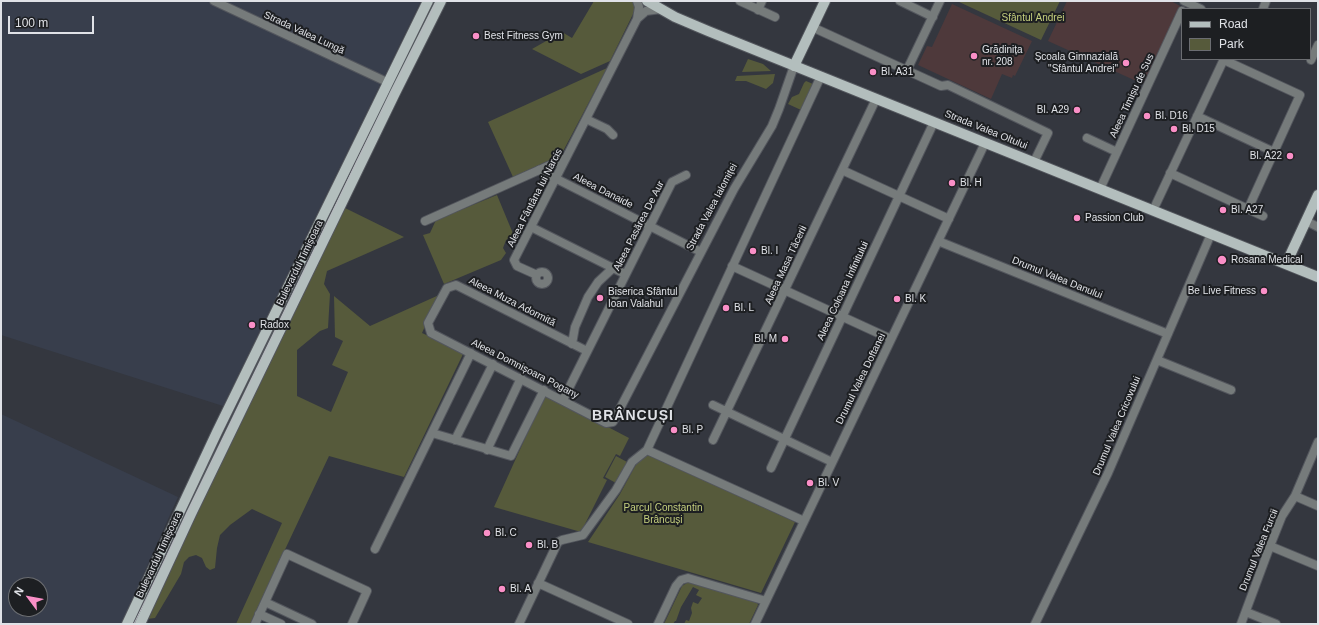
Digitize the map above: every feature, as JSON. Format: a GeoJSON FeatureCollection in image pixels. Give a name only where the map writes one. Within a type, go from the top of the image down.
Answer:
{"type":"FeatureCollection","features":[{"type":"Feature","properties":{"kind":"main road","name":"Bulevardul Timișoara"},"geometry":{"type":"LineString","coordinates":[[127,624],[217,432],[387,82],[428,1]]}},
{"type":"Feature","properties":{"kind":"main road","name":"Bulevardul Timișoara"},"geometry":{"type":"LineString","coordinates":[[140,624],[441,1]]}},
{"type":"Feature","properties":{"kind":"main road"},"geometry":{"type":"LineString","coordinates":[[433,18],[445,1]]}},
{"type":"Feature","properties":{"kind":"main road","name":"Strada Valea Oltului"},"geometry":{"type":"LineString","coordinates":[[647,1],[661,10],[794,66],[1318,277]]}},
{"type":"Feature","properties":{"kind":"main road","name":"Strada Valea Ialomiței"},"geometry":{"type":"LineString","coordinates":[[794,66],[825,1]]}},
{"type":"Feature","properties":{"kind":"main road"},"geometry":{"type":"LineString","coordinates":[[1286,264],[1318,195]]}},
{"type":"Feature","properties":{"kind":"main road"},"geometry":{"type":"LineString","coordinates":[[274,317],[285,322]]}},
{"type":"Feature","properties":{"kind":"street","name":"Strada Valea Lungă"},"geometry":{"type":"LineString","coordinates":[[214,1],[387,82]]}},
{"type":"Feature","properties":{"kind":"street","name":"Aleea Fântâna lui Narcis"},"geometry":{"type":"LineString","coordinates":[[537,275],[517,266],[514,262],[637,19],[639,7],[638,1]]}},
{"type":"Feature","properties":{"kind":"street"},"geometry":{"type":"LineString","coordinates":[[740,1],[775,17]]}},
{"type":"Feature","properties":{"kind":"street"},"geometry":{"type":"LineString","coordinates":[[758,10],[762,1]]}},
{"type":"Feature","properties":{"kind":"street"},"geometry":{"type":"LineString","coordinates":[[900,1],[933,17]]}},
{"type":"Feature","properties":{"kind":"street"},"geometry":{"type":"LineString","coordinates":[[907,70],[940,1]]}},
{"type":"Feature","properties":{"kind":"street"},"geometry":{"type":"LineString","coordinates":[[1184,6],[1195,8]]}},
{"type":"Feature","properties":{"kind":"street"},"geometry":{"type":"LineString","coordinates":[[637,19],[646,11],[661,10]]}},
{"type":"Feature","properties":{"kind":"street","name":"Aleea Timișu de Sus"},"geometry":{"type":"LineString","coordinates":[[1100,189],[1181,13]]}},
{"type":"Feature","properties":{"kind":"street"},"geometry":{"type":"LineString","coordinates":[[812,27],[941,86],[948,85],[1048,133],[1034,162]]}},
{"type":"Feature","properties":{"kind":"street"},"geometry":{"type":"LineString","coordinates":[[1312,61],[1318,45]]}},
{"type":"Feature","properties":{"kind":"street"},"geometry":{"type":"LineString","coordinates":[[1156,204],[1224,60]]}},
{"type":"Feature","properties":{"kind":"street"},"geometry":{"type":"LineString","coordinates":[[1226,60],[1300,95],[1248,209]]}},
{"type":"Feature","properties":{"kind":"street","name":"Strada Valea Ialomiței"},"geometry":{"type":"LineString","coordinates":[[613,422],[738,182],[772,126],[794,66]]}},
{"type":"Feature","properties":{"kind":"street"},"geometry":{"type":"LineString","coordinates":[[519,624],[558,542],[584,534],[616,490],[632,462],[647,450],[821,76]]}},
{"type":"Feature","properties":{"kind":"street","name":"Aleea Masa Tăcerii"},"geometry":{"type":"LineString","coordinates":[[713,440],[876,99]]}},
{"type":"Feature","properties":{"kind":"street"},"geometry":{"type":"LineString","coordinates":[[1197,116],[1274,152]]}},
{"type":"Feature","properties":{"kind":"street"},"geometry":{"type":"LineString","coordinates":[[586,119],[607,129],[613,135]]}},
{"type":"Feature","properties":{"kind":"street","name":"Aleea Coloana Infinitului"},"geometry":{"type":"LineString","coordinates":[[771,468],[934,122]]}},
{"type":"Feature","properties":{"kind":"street"},"geometry":{"type":"LineString","coordinates":[[1087,138],[1117,152]]}},
{"type":"Feature","properties":{"kind":"street","name":"Drumul Valea Doftanei"},"geometry":{"type":"LineString","coordinates":[[755,624],[985,143]]}},
{"type":"Feature","properties":{"kind":"street"},"geometry":{"type":"LineString","coordinates":[[425,221],[566,158]]}},
{"type":"Feature","properties":{"kind":"street","name":"Aleea Danaide"},"geometry":{"type":"LineString","coordinates":[[538,170],[702,252]]}},
{"type":"Feature","properties":{"kind":"street"},"geometry":{"type":"LineString","coordinates":[[842,170],[949,219]]}},
{"type":"Feature","properties":{"kind":"street"},"geometry":{"type":"LineString","coordinates":[[1170,173],[1263,216]]}},
{"type":"Feature","properties":{"kind":"street","name":"Aleea Pasărea De Aur"},"geometry":{"type":"LineString","coordinates":[[563,400],[672,182],[686,175]]}},
{"type":"Feature","properties":{"kind":"street"},"geometry":{"type":"LineString","coordinates":[[1306,221],[1318,227]]}},
{"type":"Feature","properties":{"kind":"street"},"geometry":{"type":"LineString","coordinates":[[531,227],[625,274]]}},
{"type":"Feature","properties":{"kind":"street","name":"Drumul Valea Cricovului"},"geometry":{"type":"LineString","coordinates":[[1035,624],[1108,473],[1211,234]]}},
{"type":"Feature","properties":{"kind":"street","name":"Drumul Valea Danului"},"geometry":{"type":"LineString","coordinates":[[938,241],[1168,334]]}},
{"type":"Feature","properties":{"kind":"street"},"geometry":{"type":"LineString","coordinates":[[732,266],[891,339]]}},
{"type":"Feature","properties":{"kind":"street","name":"Aleea Pasărea De Aur"},"geometry":{"type":"LineString","coordinates":[[572,344],[577,321],[588,296],[598,282],[613,268]]}},
{"type":"Feature","properties":{"kind":"street","name":"Aleea Muza Adormită"},"geometry":{"type":"LineString","coordinates":[[429,329],[428,323],[447,288],[456,285],[588,351]]}},
{"type":"Feature","properties":{"kind":"street","name":"Aleea Domnișoara Pogany"},"geometry":{"type":"LineString","coordinates":[[429,329],[431,333],[606,423],[613,422]]}},
{"type":"Feature","properties":{"kind":"street"},"geometry":{"type":"LineString","coordinates":[[375,549],[471,353]]}},
{"type":"Feature","properties":{"kind":"street"},"geometry":{"type":"LineString","coordinates":[[1157,360],[1231,390]]}},
{"type":"Feature","properties":{"kind":"street"},"geometry":{"type":"LineString","coordinates":[[455,440],[493,364]]}},
{"type":"Feature","properties":{"kind":"street"},"geometry":{"type":"LineString","coordinates":[[487,450],[521,378]]}},
{"type":"Feature","properties":{"kind":"street"},"geometry":{"type":"LineString","coordinates":[[432,433],[511,456],[544,390]]}},
{"type":"Feature","properties":{"kind":"street"},"geometry":{"type":"LineString","coordinates":[[713,405],[832,462]]}},
{"type":"Feature","properties":{"kind":"street","name":"Drumul Valea Furcii"},"geometry":{"type":"LineString","coordinates":[[1241,624],[1282,516],[1295,496],[1318,442]]}},
{"type":"Feature","properties":{"kind":"street"},"geometry":{"type":"LineString","coordinates":[[647,450],[804,521]]}},
{"type":"Feature","properties":{"kind":"street"},"geometry":{"type":"LineString","coordinates":[[1295,496],[1318,506]]}},
{"type":"Feature","properties":{"kind":"street"},"geometry":{"type":"LineString","coordinates":[[1270,546],[1318,566]]}},
{"type":"Feature","properties":{"kind":"street"},"geometry":{"type":"LineString","coordinates":[[255,624],[287,554],[367,590],[352,624]]}},
{"type":"Feature","properties":{"kind":"street"},"geometry":{"type":"LineString","coordinates":[[658,624],[676,586],[681,580],[688,578],[766,601]]}},
{"type":"Feature","properties":{"kind":"street"},"geometry":{"type":"LineString","coordinates":[[538,583],[628,624]]}},
{"type":"Feature","properties":{"kind":"street"},"geometry":{"type":"LineString","coordinates":[[265,602],[312,624]]}},
{"type":"Feature","properties":{"kind":"street"},"geometry":{"type":"LineString","coordinates":[[1246,612],[1276,624]]}},
{"type":"Feature","properties":{"kind":"street"},"geometry":{"type":"LineString","coordinates":[[259,614],[281,624]]}},
{"type":"Feature","properties":{"kind":"shaded area"},"geometry":{"type":"Polygon","coordinates":[[[1,1],[421,1],[223,406],[1,335],[1,1]]]}},
{"type":"Feature","properties":{"kind":"shaded area","name":"Școala Gimnazială \"Sfântul Andrei\""},"geometry":{"type":"Polygon","coordinates":[[[1067,1],[1171,1],[1180,6],[1180,10],[1145,85],[1048,41],[1067,1]]]}},
{"type":"Feature","properties":{"kind":"shaded area","name":"Grădinița nr. 208"},"geometry":{"type":"Polygon","coordinates":[[[952,4],[1032,41],[1015,76],[1013,75],[1012,78],[1002,74],[991,99],[918,65],[927,46],[932,47],[952,4]]]}},
{"type":"Feature","properties":{"kind":"shaded area"},"geometry":{"type":"Polygon","coordinates":[[[1,414],[178,497],[121,624],[1,624],[1,414]]]}},
{"type":"Feature","properties":{"kind":"green space"},"geometry":{"type":"Polygon","coordinates":[[[594,1],[634,1],[634,12],[610,61],[581,74],[532,49],[562,32],[572,38],[594,1]]]}},
{"type":"Feature","properties":{"kind":"green space","name":"Sfântul Andrei"},"geometry":{"type":"Polygon","coordinates":[[[957,1],[1060,1],[1041,40],[957,1]]]}},
{"type":"Feature","properties":{"kind":"green space"},"geometry":{"type":"Polygon","coordinates":[[[748,59],[763,64],[771,71],[742,72],[748,59]]]}},
{"type":"Feature","properties":{"kind":"green space"},"geometry":{"type":"Polygon","coordinates":[[[607,68],[561,155],[513,177],[488,122],[607,68]]]}},
{"type":"Feature","properties":{"kind":"green space"},"geometry":{"type":"Polygon","coordinates":[[[775,74],[773,83],[766,89],[746,81],[735,81],[737,76],[775,74]]]}},
{"type":"Feature","properties":{"kind":"green space"},"geometry":{"type":"Polygon","coordinates":[[[806,81],[813,84],[801,110],[788,104],[792,97],[799,94],[806,81]]]}},
{"type":"Feature","properties":{"kind":"green space"},"geometry":{"type":"Polygon","coordinates":[[[497,195],[514,236],[506,240],[503,248],[506,253],[501,260],[444,284],[423,235],[430,233],[436,220],[497,195]]]}},
{"type":"Feature","properties":{"kind":"green space"},"geometry":{"type":"Polygon","coordinates":[[[343,207],[404,237],[327,271],[324,284],[330,294],[328,328],[320,331],[297,350],[297,396],[331,412],[348,372],[332,365],[343,341],[335,337],[334,296],[370,326],[439,295],[422,333],[464,352],[404,477],[329,456],[250,624],[236,624],[282,523],[252,509],[230,525],[220,535],[215,568],[210,570],[206,567],[202,558],[196,555],[189,557],[184,562],[181,574],[155,618],[147,619],[343,207]]]}},
{"type":"Feature","properties":{"kind":"green space"},"geometry":{"type":"Polygon","coordinates":[[[545,394],[629,438],[620,456],[616,454],[603,478],[607,480],[581,532],[494,507],[545,394]]]}},
{"type":"Feature","properties":{"kind":"green space","name":"Parcul Constantin Brâncuși"},"geometry":{"type":"Polygon","coordinates":[[[647,453],[795,522],[761,593],[588,542],[620,494],[640,457],[647,453]]]}},
{"type":"Feature","properties":{"kind":"green space"},"geometry":{"type":"Polygon","coordinates":[[[616,456],[627,462],[616,483],[605,477],[616,456]]]}},
{"type":"Feature","properties":{"kind":"green space"},"geometry":{"type":"Polygon","coordinates":[[[690,581],[757,602],[758,605],[749,624],[684,624],[686,620],[689,621],[692,613],[691,608],[693,602],[698,604],[702,598],[696,595],[699,590],[693,587],[681,607],[676,621],[673,624],[664,624],[682,586],[690,581]]]}},
{"type":"Feature","properties":{"kind":"tram line"},"geometry":{"type":"LineString","coordinates":[[134,624],[357,161],[437,1]]}},
{"type":"Feature","properties":{"kind":"place","name":"Best Fitness Gym"},"geometry":{"type":"Point","coordinates":[476,36]}},
{"type":"Feature","properties":{"kind":"place","name":"Grădinița nr. 208"},"geometry":{"type":"Point","coordinates":[974,56]}},
{"type":"Feature","properties":{"kind":"place","name":"Școala Gimnazială \"Sfântul Andrei\""},"geometry":{"type":"Point","coordinates":[1126,63]}},
{"type":"Feature","properties":{"kind":"place","name":"Bl. A31"},"geometry":{"type":"Point","coordinates":[873,72]}},
{"type":"Feature","properties":{"kind":"place","name":"Bl. A29"},"geometry":{"type":"Point","coordinates":[1077,110]}},
{"type":"Feature","properties":{"kind":"place","name":"Bl. D16"},"geometry":{"type":"Point","coordinates":[1147,116]}},
{"type":"Feature","properties":{"kind":"place","name":"Bl. D15"},"geometry":{"type":"Point","coordinates":[1174,129]}},
{"type":"Feature","properties":{"kind":"place","name":"Bl. A22"},"geometry":{"type":"Point","coordinates":[1290,156]}},
{"type":"Feature","properties":{"kind":"place","name":"Bl. H"},"geometry":{"type":"Point","coordinates":[952,183]}},
{"type":"Feature","properties":{"kind":"place","name":"Bl. A27"},"geometry":{"type":"Point","coordinates":[1223,210]}},
{"type":"Feature","properties":{"kind":"place","name":"Passion Club"},"geometry":{"type":"Point","coordinates":[1077,218]}},
{"type":"Feature","properties":{"kind":"place","name":"Bl. I"},"geometry":{"type":"Point","coordinates":[753,251]}},
{"type":"Feature","properties":{"kind":"place","name":"Rosana Medical"},"geometry":{"type":"Point","coordinates":[1222,260]}},
{"type":"Feature","properties":{"kind":"place","name":"Be Live Fitness"},"geometry":{"type":"Point","coordinates":[1264,291]}},
{"type":"Feature","properties":{"kind":"place","name":"Biserica Sfântul Ioan Valahul"},"geometry":{"type":"Point","coordinates":[600,298]}},
{"type":"Feature","properties":{"kind":"place","name":"Bl. K"},"geometry":{"type":"Point","coordinates":[897,299]}},
{"type":"Feature","properties":{"kind":"place","name":"Bl. L"},"geometry":{"type":"Point","coordinates":[726,308]}},
{"type":"Feature","properties":{"kind":"place","name":"Radox"},"geometry":{"type":"Point","coordinates":[252,325]}},
{"type":"Feature","properties":{"kind":"place","name":"Bl. M"},"geometry":{"type":"Point","coordinates":[785,339]}},
{"type":"Feature","properties":{"kind":"place","name":"Bl. P"},"geometry":{"type":"Point","coordinates":[674,430]}},
{"type":"Feature","properties":{"kind":"place","name":"Bl. V"},"geometry":{"type":"Point","coordinates":[810,483]}},
{"type":"Feature","properties":{"kind":"place","name":"Bl. C"},"geometry":{"type":"Point","coordinates":[487,533]}},
{"type":"Feature","properties":{"kind":"place","name":"Bl. B"},"geometry":{"type":"Point","coordinates":[529,545]}},
{"type":"Feature","properties":{"kind":"place","name":"Bl. A"},"geometry":{"type":"Point","coordinates":[502,589]}},
{"type":"Feature","properties":{"kind":"district","name":"BRÂNCUȘI"},"geometry":{"type":"Point","coordinates":[633,416]}}]}
